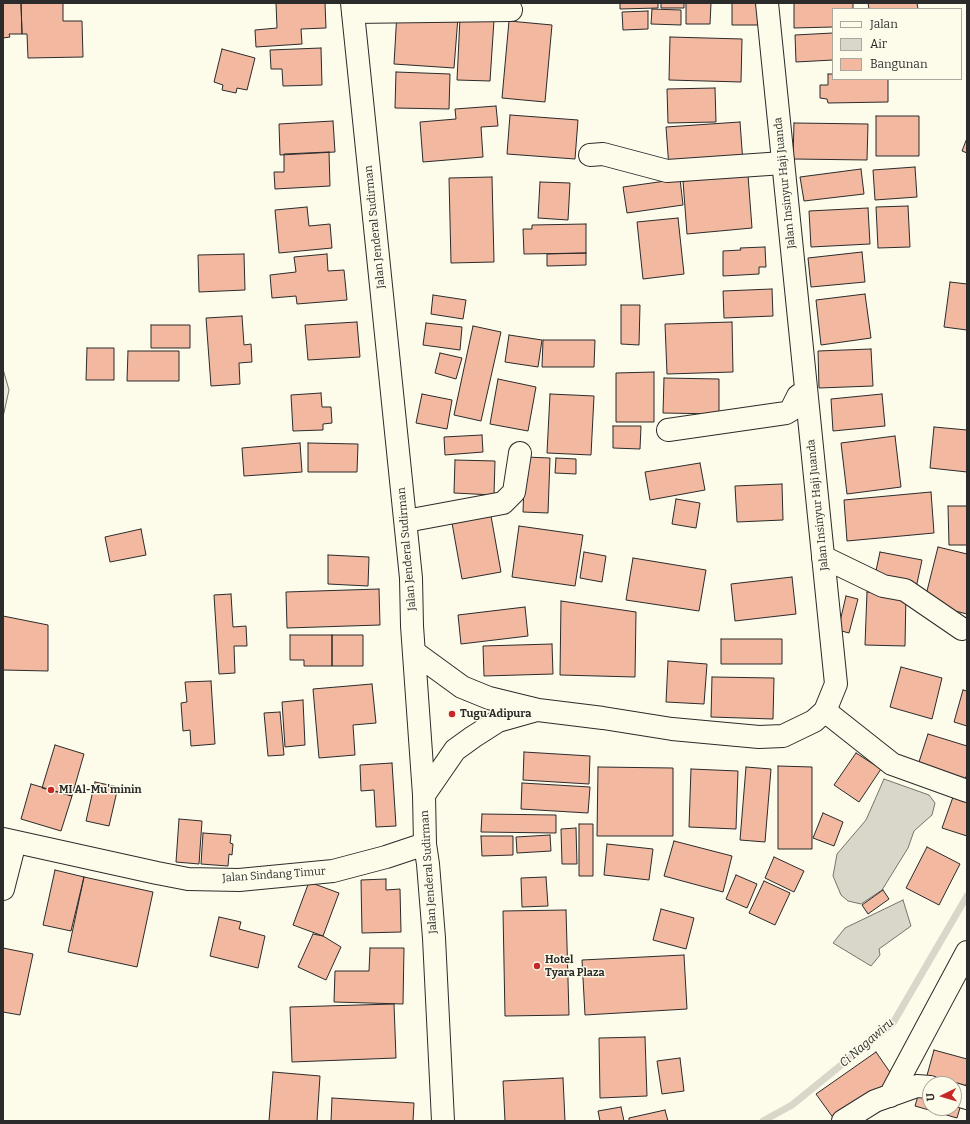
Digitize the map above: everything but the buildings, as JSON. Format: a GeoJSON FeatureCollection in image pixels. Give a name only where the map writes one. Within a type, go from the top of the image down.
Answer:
{"type":"FeatureCollection","features":[{"type":"Feature","properties":{"kind":"main road","name":"Jalan Insinyur Haji Juanda"},"geometry":{"type":"LineString","coordinates":[[414,652],[462,687],[489,698],[538,710],[603,718],[672,729],[759,736],[783,736],[814,721],[825,711],[836,684],[767,3]]}},
{"type":"Feature","properties":{"kind":"main road"},"geometry":{"type":"LineString","coordinates":[[353,7],[511,10]]}},
{"type":"Feature","properties":{"kind":"main road","name":"Jalan Jenderal Sudirman"},"geometry":{"type":"LineString","coordinates":[[353,7],[411,578],[414,652],[424,795],[425,844],[434,938],[443,1121]]}},
{"type":"Feature","properties":{"kind":"main road"},"geometry":{"type":"LineString","coordinates":[[590,155],[603,154],[667,171],[783,163]]}},
{"type":"Feature","properties":{"kind":"main road"},"geometry":{"type":"LineString","coordinates":[[668,430],[786,413],[791,410],[798,396],[806,391]]}},
{"type":"Feature","properties":{"kind":"main road"},"geometry":{"type":"LineString","coordinates":[[406,521],[503,503],[514,492],[520,453]]}},
{"type":"Feature","properties":{"kind":"main road"},"geometry":{"type":"LineString","coordinates":[[823,557],[883,586],[905,590],[962,629]]}},
{"type":"Feature","properties":{"kind":"main road"},"geometry":{"type":"LineString","coordinates":[[424,795],[455,750],[473,736],[498,721],[538,710]]}},
{"type":"Feature","properties":{"kind":"main road"},"geometry":{"type":"LineString","coordinates":[[825,711],[892,764],[967,791]]}},
{"type":"Feature","properties":{"kind":"main road"},"geometry":{"type":"LineString","coordinates":[[3,889],[9,841]]}},
{"type":"Feature","properties":{"kind":"main road","name":"Jalan Sindang Timur"},"geometry":{"type":"LineString","coordinates":[[9,841],[188,879],[239,880],[333,871],[386,857],[425,844]]}},
{"type":"Feature","properties":{"kind":"main road"},"geometry":{"type":"LineString","coordinates":[[890,1096],[967,952]]}},
{"type":"Feature","properties":{"kind":"main road"},"geometry":{"type":"LineString","coordinates":[[843,1121],[875,1101],[916,1086],[922,1086]]}},
{"type":"Feature","properties":{"kind":"shaded area"},"geometry":{"type":"Polygon","coordinates":[[[3,369],[9,390],[3,417],[3,369]]]}},
{"type":"Feature","properties":{"kind":"water"},"geometry":{"type":"Polygon","coordinates":[[[884,779],[929,795],[935,803],[932,815],[914,831],[908,848],[882,890],[861,904],[848,901],[841,895],[833,876],[837,854],[866,820],[884,779]]]}},
{"type":"Feature","properties":{"kind":"water"},"geometry":{"type":"Polygon","coordinates":[[[903,900],[911,926],[879,949],[880,955],[871,966],[833,943],[845,928],[903,900]]]}},
{"type":"Feature","properties":{"kind":"waterway","name":"Ci Nagawiru"},"geometry":{"type":"LineString","coordinates":[[763,1121],[792,1105],[893,1023],[967,896]]}},
{"type":"Feature","properties":{"kind":"place","name":"Tugu Adipura"},"geometry":{"type":"Point","coordinates":[452,714]}},
{"type":"Feature","properties":{"kind":"place","name":"MI Al-Mu'minin"},"geometry":{"type":"Point","coordinates":[51,790]}},
{"type":"Feature","properties":{"kind":"place","name":"Hotel Tyara Plaza"},"geometry":{"type":"Point","coordinates":[537,966]}}]}
